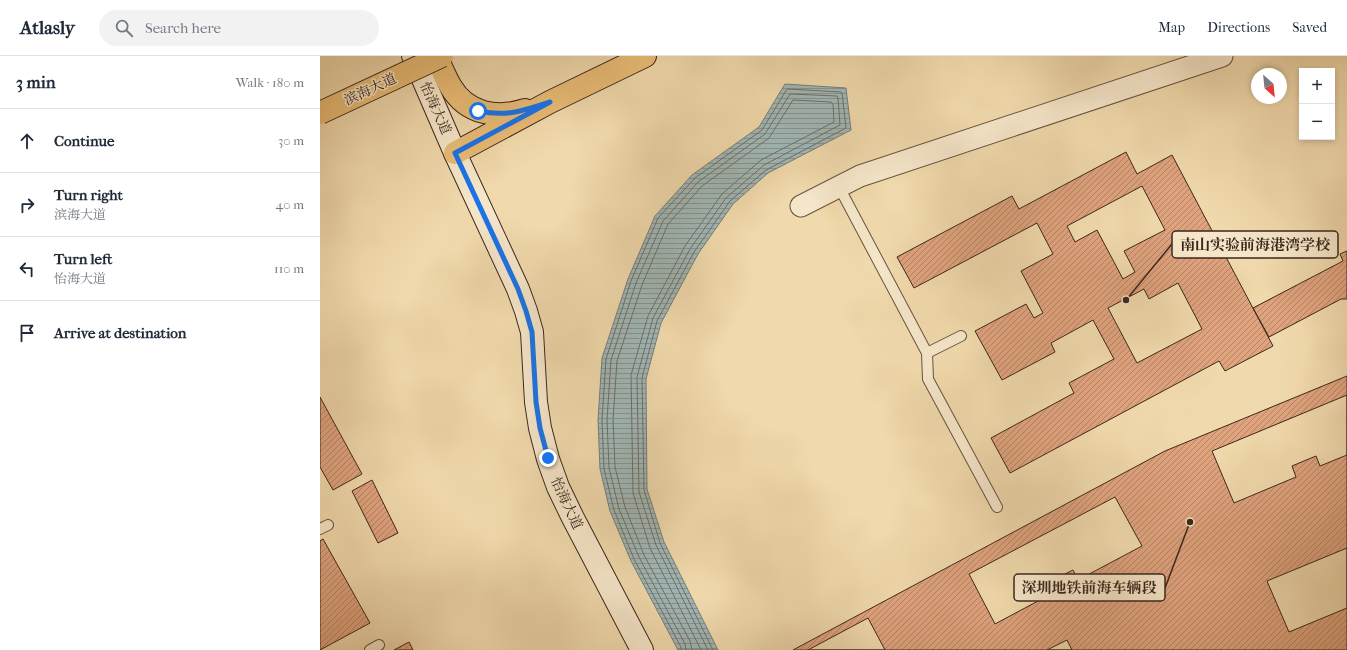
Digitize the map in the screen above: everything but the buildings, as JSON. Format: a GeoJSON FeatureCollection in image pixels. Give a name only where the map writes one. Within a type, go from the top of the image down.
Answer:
{"type":"FeatureCollection","features":[{"type":"Feature","properties":{"kind":"main road"},"geometry":{"type":"LineString","coordinates":[[436,56],[451,88],[464,103],[478,111],[495,114],[518,112],[550,102]]}},
{"type":"Feature","properties":{"kind":"main road","name":"滨海大道"},"geometry":{"type":"LineString","coordinates":[[320,113],[442,56]]}},
{"type":"Feature","properties":{"kind":"main road"},"geometry":{"type":"LineString","coordinates":[[455,153],[550,102],[645,56]]}},
{"type":"Feature","properties":{"kind":"street","name":"怡海大道"},"geometry":{"type":"LineString","coordinates":[[413,56],[455,153],[518,289],[526,311],[532,332],[536,402],[540,428],[558,487],[642,650]]}},
{"type":"Feature","properties":{"kind":"street"},"geometry":{"type":"LineString","coordinates":[[801,206],[860,176],[1222,56]]}},
{"type":"Feature","properties":{"kind":"lane"},"geometry":{"type":"LineString","coordinates":[[839,187],[927,353],[928,379],[997,506]]}},
{"type":"Feature","properties":{"kind":"lane"},"geometry":{"type":"LineString","coordinates":[[927,353],[961,336]]}},
{"type":"Feature","properties":{"kind":"lane"},"geometry":{"type":"LineString","coordinates":[[370,650],[379,645]]}},
{"type":"Feature","properties":{"kind":"water"},"geometry":{"type":"Polygon","coordinates":[[[785,84],[846,88],[851,130],[768,173],[733,204],[698,254],[661,323],[646,379],[647,489],[664,542],[718,650],[678,650],[631,561],[610,511],[600,469],[598,420],[602,358],[628,279],[655,216],[692,175],[759,127],[785,84]]]}},
{"type":"Feature","properties":{"kind":"place","name":"南山实验前海港湾学校"},"geometry":{"type":"Point","coordinates":[1126,300]}},
{"type":"Feature","properties":{"kind":"place","name":"深圳地铁前海车辆段"},"geometry":{"type":"Point","coordinates":[1190,522]}},
{"type":"Feature","properties":{"kind":"route"},"geometry":{"type":"LineString","coordinates":[[478,111],[495,114],[518,112],[550,102],[455,153],[518,289],[526,311],[532,332],[536,402],[540,428],[548,458]]}}]}
